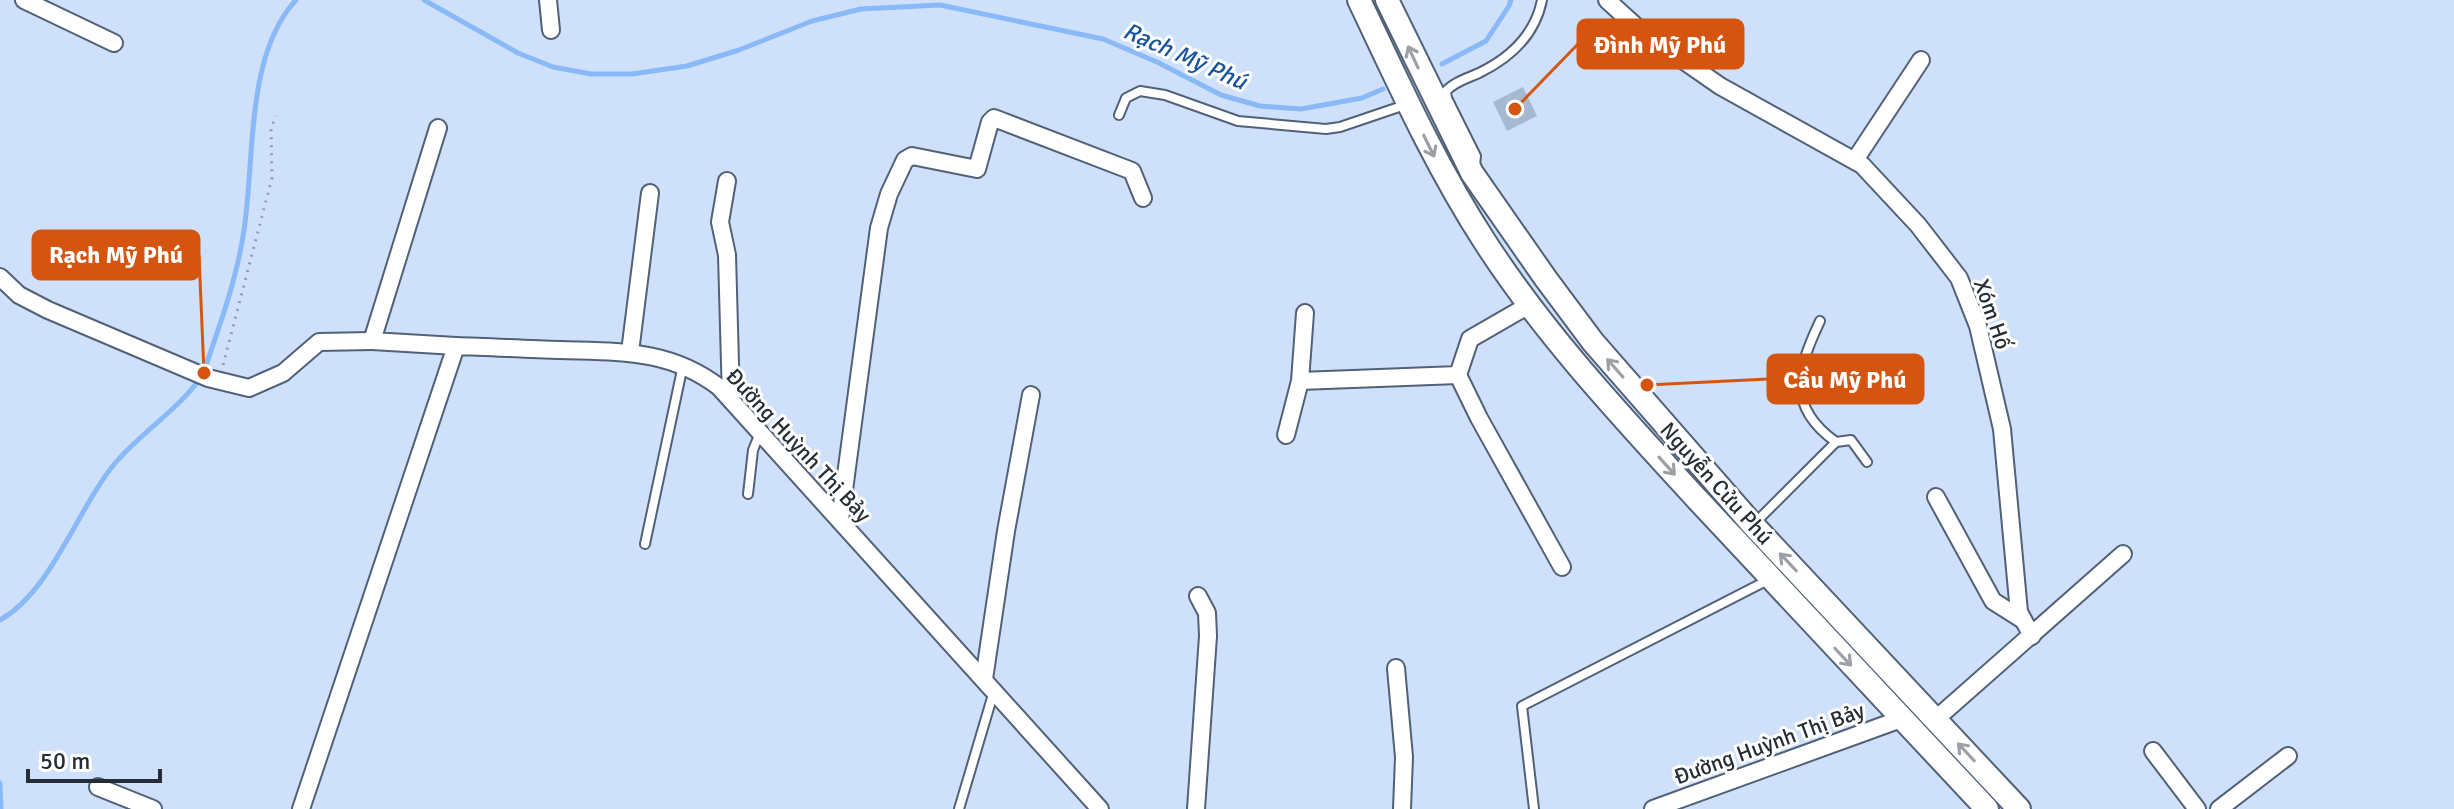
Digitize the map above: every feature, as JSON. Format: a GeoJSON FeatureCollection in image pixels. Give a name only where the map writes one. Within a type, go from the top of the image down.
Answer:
{"type":"FeatureCollection","features":[{"type":"Feature","properties":{"kind":"main road","name":"Nguyễn Cửu Phú"},"geometry":{"type":"LineString","coordinates":[[1359,0],[1432,154],[1485,241],[1529,305],[1611,403],[1770,579],[1987,809]]}},
{"type":"Feature","properties":{"kind":"main road","name":"Nguyễn Cửu Phú"},"geometry":{"type":"LineString","coordinates":[[1387,0],[1473,174],[1593,342],[1753,525],[2019,809]]}},
{"type":"Feature","properties":{"kind":"main road"},"geometry":{"type":"LineString","coordinates":[[1901,719],[1936,719]]}},
{"type":"Feature","properties":{"kind":"street"},"geometry":{"type":"LineString","coordinates":[[24,0],[114,43]]}},
{"type":"Feature","properties":{"kind":"street"},"geometry":{"type":"LineString","coordinates":[[548,0],[551,30]]}},
{"type":"Feature","properties":{"kind":"street","name":"Xóm Hố"},"geometry":{"type":"LineString","coordinates":[[1607,0],[1641,31],[1720,86],[1855,160],[1918,225],[1959,278],[1978,326],[2002,429],[2019,612],[2028,628]]}},
{"type":"Feature","properties":{"kind":"street"},"geometry":{"type":"LineString","coordinates":[[1855,160],[1921,60]]}},
{"type":"Feature","properties":{"kind":"street"},"geometry":{"type":"LineString","coordinates":[[840,520],[879,228],[889,194],[905,160],[915,155],[977,169],[990,122],[994,118],[1132,171],[1143,198]]}},
{"type":"Feature","properties":{"kind":"street"},"geometry":{"type":"LineString","coordinates":[[372,341],[438,128]]}},
{"type":"Feature","properties":{"kind":"street"},"geometry":{"type":"LineString","coordinates":[[727,181],[720,222],[727,255],[731,400]]}},
{"type":"Feature","properties":{"kind":"street"},"geometry":{"type":"LineString","coordinates":[[630,352],[650,193]]}},
{"type":"Feature","properties":{"kind":"street"},"geometry":{"type":"LineString","coordinates":[[0,277],[19,295],[48,310],[214,379]]}},
{"type":"Feature","properties":{"kind":"street"},"geometry":{"type":"LineString","coordinates":[[1529,305],[1470,339],[1458,375],[1562,567]]}},
{"type":"Feature","properties":{"kind":"street"},"geometry":{"type":"LineString","coordinates":[[1286,435],[1300,381],[1305,313]]}},
{"type":"Feature","properties":{"kind":"street","name":"Đường Huỳnh Thị Bảy"},"geometry":{"type":"LineString","coordinates":[[214,379],[249,388],[283,373],[319,342],[372,341],[630,352],[683,365],[702,375],[731,400],[1100,809]]}},
{"type":"Feature","properties":{"kind":"street"},"geometry":{"type":"LineString","coordinates":[[301,809],[456,346]]}},
{"type":"Feature","properties":{"kind":"street"},"geometry":{"type":"LineString","coordinates":[[1300,381],[1458,375]]}},
{"type":"Feature","properties":{"kind":"street"},"geometry":{"type":"LineString","coordinates":[[989,684],[1006,531],[1031,395]]}},
{"type":"Feature","properties":{"kind":"street"},"geometry":{"type":"LineString","coordinates":[[1936,497],[1993,601],[2028,628]]}},
{"type":"Feature","properties":{"kind":"street"},"geometry":{"type":"LineString","coordinates":[[1936,719],[2028,628],[2123,554]]}},
{"type":"Feature","properties":{"kind":"street"},"geometry":{"type":"LineString","coordinates":[[1196,809],[1208,636],[1207,613],[1198,596]]}},
{"type":"Feature","properties":{"kind":"street"},"geometry":{"type":"LineString","coordinates":[[1396,668],[1404,757],[1402,809]]}},
{"type":"Feature","properties":{"kind":"street","name":"Đường Huỳnh Thị Bảy"},"geometry":{"type":"LineString","coordinates":[[1653,809],[1901,719]]}},
{"type":"Feature","properties":{"kind":"street"},"geometry":{"type":"LineString","coordinates":[[2153,751],[2197,809]]}},
{"type":"Feature","properties":{"kind":"street"},"geometry":{"type":"LineString","coordinates":[[2219,809],[2288,756]]}},
{"type":"Feature","properties":{"kind":"street"},"geometry":{"type":"LineString","coordinates":[[98,787],[153,809]]}},
{"type":"Feature","properties":{"kind":"lane"},"geometry":{"type":"LineString","coordinates":[[1473,174],[1476,156],[1446,91],[1494,64],[1521,43],[1531,32],[1542,0]]}},
{"type":"Feature","properties":{"kind":"lane"},"geometry":{"type":"LineString","coordinates":[[1119,115],[1126,98],[1137,91],[1165,95],[1241,122],[1326,129],[1408,104]]}},
{"type":"Feature","properties":{"kind":"lane"},"geometry":{"type":"LineString","coordinates":[[1820,321],[1803,356],[1799,377],[1802,398],[1812,417],[1836,442]]}},
{"type":"Feature","properties":{"kind":"lane"},"geometry":{"type":"LineString","coordinates":[[645,544],[683,365]]}},
{"type":"Feature","properties":{"kind":"lane"},"geometry":{"type":"LineString","coordinates":[[748,494],[753,450],[760,432]]}},
{"type":"Feature","properties":{"kind":"lane"},"geometry":{"type":"LineString","coordinates":[[1753,525],[1836,442],[1851,440],[1867,462]]}},
{"type":"Feature","properties":{"kind":"lane"},"geometry":{"type":"LineString","coordinates":[[1534,809],[1522,706],[1770,579]]}},
{"type":"Feature","properties":{"kind":"lane"},"geometry":{"type":"LineString","coordinates":[[959,809],[989,684]]}},
{"type":"Feature","properties":{"kind":"path"},"geometry":{"type":"LineString","coordinates":[[214,379],[272,178],[271,128],[276,116]]}},
{"type":"Feature","properties":{"kind":"building"},"geometry":{"type":"Polygon","coordinates":[[[1523,87],[1537,116],[1507,131],[1493,102],[1523,87]]]}},
{"type":"Feature","properties":{"kind":"waterway","name":"Rạch Mỹ Phú"},"geometry":{"type":"LineString","coordinates":[[204,371],[241,248],[260,78],[268,49],[280,23],[296,0]]}},
{"type":"Feature","properties":{"kind":"waterway","name":"Rạch Mỹ Phú"},"geometry":{"type":"LineString","coordinates":[[424,0],[518,53],[553,67],[591,74],[632,74],[687,66],[739,50],[812,21],[861,9],[940,5],[1103,39],[1221,95],[1260,106],[1301,109],[1362,98],[1383,89]]}},
{"type":"Feature","properties":{"kind":"waterway","name":"Rạch Mỹ Phú"},"geometry":{"type":"LineString","coordinates":[[1442,64],[1486,41],[1511,0]]}},
{"type":"Feature","properties":{"kind":"waterway","name":"Rạch Mỹ Phú"},"geometry":{"type":"LineString","coordinates":[[0,620],[18,607],[50,569],[116,462],[199,380]]}},
{"type":"Feature","properties":{"kind":"waterway","name":"Rạch Mỹ Phú"},"geometry":{"type":"LineString","coordinates":[[0,783],[1,809]]}},
{"type":"Feature","properties":{"kind":"place","name":"Đình Mỹ Phú"},"geometry":{"type":"Point","coordinates":[1515,109]}},
{"type":"Feature","properties":{"kind":"place","name":"Rạch Mỹ Phú"},"geometry":{"type":"Point","coordinates":[204,373]}},
{"type":"Feature","properties":{"kind":"place","name":"Cầu Mỹ Phú"},"geometry":{"type":"Point","coordinates":[1647,385]}}]}
